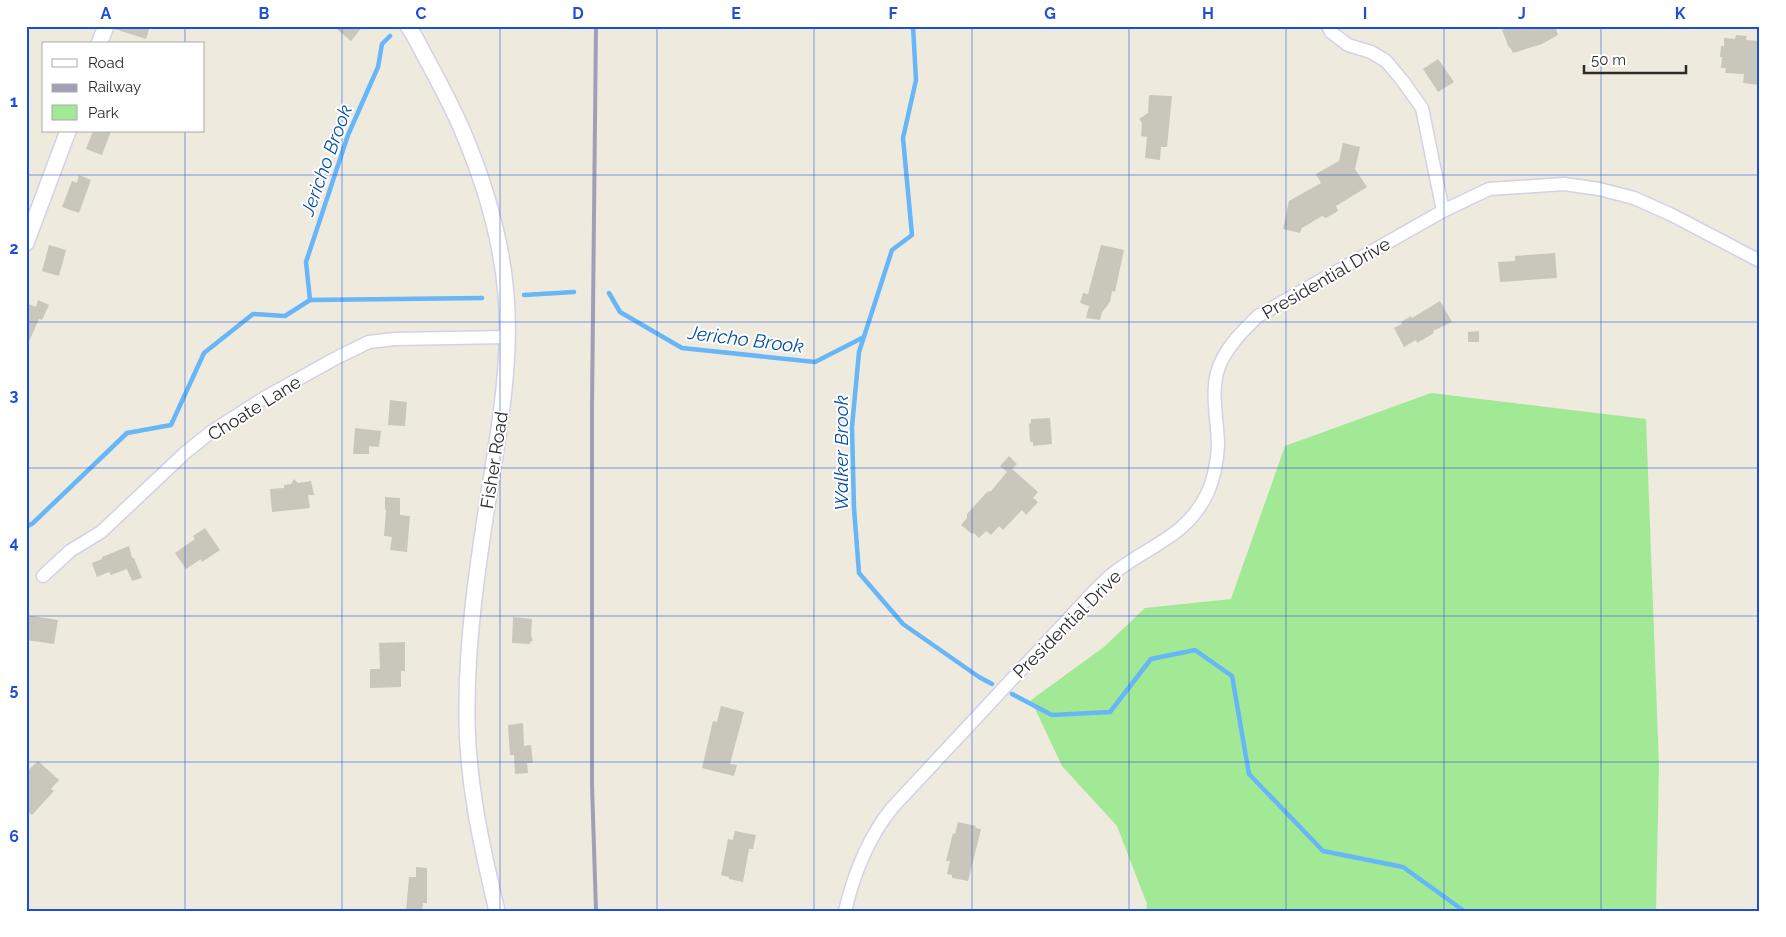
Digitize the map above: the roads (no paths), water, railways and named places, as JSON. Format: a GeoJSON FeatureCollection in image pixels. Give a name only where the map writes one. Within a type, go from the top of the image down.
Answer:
{"type":"FeatureCollection","features":[{"type":"Feature","properties":{"kind":"street"},"geometry":{"type":"LineString","coordinates":[[100,42],[106,26]]}},
{"type":"Feature","properties":{"kind":"street","name":"Fisher Road"},"geometry":{"type":"LineString","coordinates":[[408,26],[454,112],[474,157],[490,204],[506,295],[506,337],[501,417],[483,533],[470,644],[467,708],[469,759],[478,830],[497,911]]}},
{"type":"Feature","properties":{"kind":"street"},"geometry":{"type":"LineString","coordinates":[[1328,26],[1331,32],[1348,45],[1371,52],[1386,61],[1422,108],[1443,211]]}},
{"type":"Feature","properties":{"kind":"street"},"geometry":{"type":"LineString","coordinates":[[26,243],[68,132]]}},
{"type":"Feature","properties":{"kind":"street","name":"Presidential Drive"},"geometry":{"type":"LineString","coordinates":[[845,911],[861,858],[878,825],[892,808],[1085,600],[1115,572],[1180,530],[1194,517],[1215,474],[1218,446],[1215,399],[1216,377],[1221,361],[1233,341],[1258,316],[1443,211],[1489,189],[1564,184],[1599,189],[1634,198],[1670,214],[1760,261]]}},
{"type":"Feature","properties":{"kind":"street","name":"Choate Lane"},"geometry":{"type":"LineString","coordinates":[[43,576],[70,551],[101,532],[186,452],[211,432],[264,398],[346,353],[369,342],[395,339],[506,337]]}},
{"type":"Feature","properties":{"kind":"waterway","name":"Walker Brook"},"geometry":{"type":"LineString","coordinates":[[913,26],[916,80],[903,138],[912,235],[892,250],[859,352],[852,427],[854,508],[859,573],[903,624],[992,684]]}},
{"type":"Feature","properties":{"kind":"waterway","name":"Jericho Brook"},"geometry":{"type":"LineString","coordinates":[[26,527],[33,523],[127,433],[171,425],[204,353],[253,314],[285,316],[310,300],[306,262],[348,135],[378,67],[382,44],[390,36]]}},
{"type":"Feature","properties":{"kind":"waterway","name":"Jericho Brook"},"geometry":{"type":"LineString","coordinates":[[524,295],[574,292]]}},
{"type":"Feature","properties":{"kind":"waterway","name":"Jericho Brook"},"geometry":{"type":"LineString","coordinates":[[609,293],[620,312],[682,348],[815,362],[864,337]]}},
{"type":"Feature","properties":{"kind":"waterway","name":"Jericho Brook"},"geometry":{"type":"LineString","coordinates":[[310,300],[482,298]]}},
{"type":"Feature","properties":{"kind":"waterway","name":"Walker Brook"},"geometry":{"type":"LineString","coordinates":[[1012,694],[1052,715],[1110,712],[1151,659],[1195,650],[1232,676],[1249,774],[1323,851],[1403,867],[1464,911]]}},
{"type":"Feature","properties":{"kind":"railway"},"geometry":{"type":"LineString","coordinates":[[596,26],[592,407],[592,785],[596,911]]}}]}
